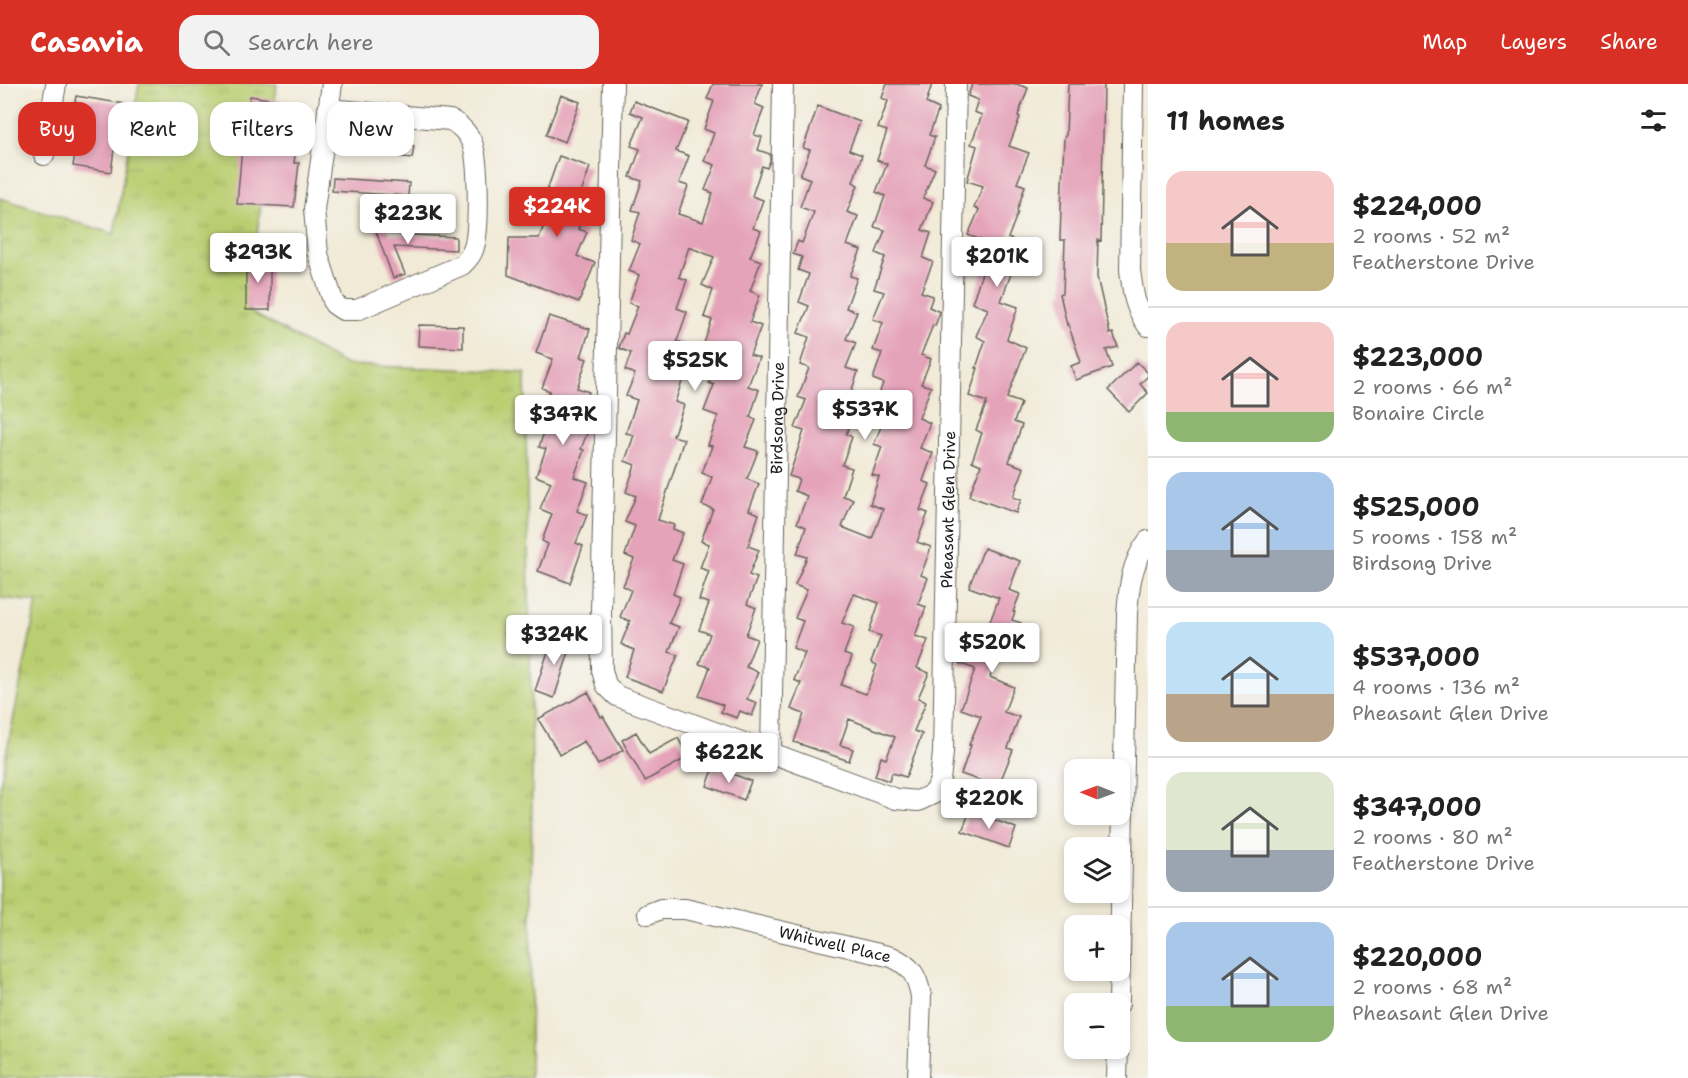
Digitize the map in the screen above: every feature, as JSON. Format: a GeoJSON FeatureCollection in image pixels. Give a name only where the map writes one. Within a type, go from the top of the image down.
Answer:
{"type":"FeatureCollection","features":[{"type":"Feature","properties":{"kind":"street"},"geometry":{"type":"LineString","coordinates":[[52,102],[55,84]]}},
{"type":"Feature","properties":{"kind":"street"},"geometry":{"type":"LineString","coordinates":[[329,102],[332,84]]}},
{"type":"Feature","properties":{"kind":"street","name":"Pheasant Glen Drive"},"geometry":{"type":"LineString","coordinates":[[613,84],[601,611],[602,670],[606,685],[617,696],[896,799],[918,801],[935,793],[940,780],[943,753],[956,84]]}},
{"type":"Feature","properties":{"kind":"street","name":"Birdsong Drive"},"geometry":{"type":"LineString","coordinates":[[771,752],[783,84]]}},
{"type":"Feature","properties":{"kind":"street"},"geometry":{"type":"LineString","coordinates":[[1133,84],[1130,270],[1132,293],[1138,313],[1148,326]]}},
{"type":"Feature","properties":{"kind":"street"},"geometry":{"type":"LineString","coordinates":[[328,109],[450,120],[458,123],[472,142],[477,170],[476,241],[472,254],[462,265],[357,310],[343,310],[334,304],[318,254],[314,209],[328,109]]}},
{"type":"Feature","properties":{"kind":"street"},"geometry":{"type":"LineString","coordinates":[[1119,993],[1127,614],[1130,578],[1141,550],[1148,541]]}},
{"type":"Feature","properties":{"kind":"street","name":"Whitwell Place"},"geometry":{"type":"LineString","coordinates":[[648,914],[661,909],[685,909],[892,957],[904,963],[913,972],[921,996],[918,1078]]}},
{"type":"Feature","properties":{"kind":"street"},"geometry":{"type":"LineString","coordinates":[[1117,1078],[1118,1059]]}},
{"type":"Feature","properties":{"kind":"green space"},"geometry":{"type":"Polygon","coordinates":[[[139,84],[277,84],[275,102],[210,102],[210,156],[267,156],[247,310],[346,365],[525,373],[532,764],[530,1078],[0,1078],[0,785],[37,602],[0,598],[0,198],[114,234],[127,156],[198,156],[198,102],[136,102],[139,84]]]}},
{"type":"Feature","properties":{"kind":"building"},"geometry":{"type":"Polygon","coordinates":[[[713,84],[762,84],[755,104],[764,108],[754,135],[762,137],[758,150],[770,154],[767,168],[762,166],[752,196],[763,200],[753,228],[761,231],[750,257],[761,261],[750,291],[760,295],[750,322],[761,326],[750,355],[759,358],[748,386],[759,390],[750,417],[756,420],[745,447],[758,451],[747,479],[759,484],[749,510],[759,514],[748,546],[759,550],[749,575],[757,578],[747,604],[756,608],[746,635],[757,639],[746,667],[758,672],[747,699],[757,703],[752,716],[740,711],[737,718],[721,712],[723,705],[699,696],[710,667],[699,664],[710,634],[699,630],[709,603],[699,600],[709,571],[700,568],[709,544],[701,541],[713,509],[702,505],[712,477],[702,473],[712,446],[708,445],[718,416],[704,411],[714,385],[709,383],[719,355],[702,349],[712,320],[704,317],[713,290],[702,285],[714,257],[689,247],[679,277],[687,280],[677,308],[687,312],[677,341],[685,344],[674,373],[684,376],[675,402],[684,405],[673,436],[684,439],[658,520],[674,525],[673,529],[683,533],[672,560],[683,564],[673,594],[680,597],[669,623],[679,627],[669,652],[678,655],[663,691],[625,677],[634,650],[621,644],[630,621],[620,617],[631,590],[623,586],[634,559],[625,555],[635,526],[625,522],[636,496],[626,492],[635,465],[625,461],[634,435],[626,433],[637,400],[626,396],[635,374],[625,370],[631,353],[619,348],[638,306],[629,303],[639,275],[629,271],[640,244],[631,240],[640,212],[632,210],[642,181],[630,177],[640,149],[631,146],[643,117],[630,112],[634,101],[688,122],[676,151],[689,156],[679,183],[688,186],[678,214],[703,222],[713,193],[705,190],[715,165],[704,161],[714,133],[704,129],[714,101],[707,99],[713,84]]]}},
{"type":"Feature","properties":{"kind":"building"},"geometry":{"type":"Polygon","coordinates":[[[887,84],[932,84],[926,103],[939,109],[929,135],[935,137],[925,165],[935,169],[923,198],[933,202],[922,230],[931,233],[923,258],[933,262],[921,292],[933,296],[929,307],[940,312],[921,355],[931,359],[921,384],[931,387],[919,418],[930,423],[920,448],[933,453],[923,481],[930,484],[920,510],[928,513],[917,542],[931,547],[921,575],[928,578],[918,604],[926,607],[915,636],[928,640],[917,668],[929,673],[918,698],[926,702],[914,731],[922,734],[906,777],[892,773],[889,781],[875,776],[881,757],[886,759],[895,737],[849,719],[840,745],[853,749],[849,761],[794,742],[804,714],[791,709],[801,683],[794,680],[805,653],[793,648],[803,621],[795,618],[807,590],[795,585],[807,557],[797,554],[806,527],[797,523],[807,496],[795,491],[799,479],[789,476],[804,431],[795,428],[806,400],[798,397],[809,368],[800,365],[809,337],[798,333],[809,306],[799,302],[809,274],[798,270],[802,257],[793,254],[798,241],[802,243],[814,212],[800,207],[810,179],[800,175],[810,150],[803,148],[818,106],[860,122],[849,150],[862,155],[853,182],[858,185],[847,212],[858,216],[847,245],[861,250],[850,276],[857,278],[846,308],[857,312],[846,339],[856,343],[846,368],[858,372],[847,404],[856,407],[846,434],[852,437],[842,465],[852,468],[843,496],[853,499],[842,527],[872,539],[883,509],[870,504],[879,477],[872,475],[882,447],[874,444],[885,417],[873,412],[883,383],[873,379],[882,353],[873,350],[883,323],[873,319],[884,292],[874,289],[885,257],[876,253],[885,230],[874,227],[885,196],[876,192],[887,164],[877,160],[887,131],[878,128],[888,101],[882,98],[887,84]],[[854,594],[842,623],[854,627],[844,654],[852,657],[841,685],[866,694],[877,665],[871,662],[881,636],[869,632],[879,603],[854,594]]]}},
{"type":"Feature","properties":{"kind":"building"},"geometry":{"type":"Polygon","coordinates":[[[972,84],[1016,84],[1028,88],[1009,146],[1029,153],[1017,183],[1025,186],[1008,238],[1022,244],[1001,301],[1018,307],[1007,339],[1026,348],[1007,398],[1021,403],[1014,422],[1022,425],[1009,462],[1024,468],[1013,497],[1021,500],[1016,513],[969,496],[981,465],[972,461],[982,433],[976,430],[987,402],[969,396],[985,341],[976,336],[988,309],[972,303],[982,273],[971,269],[981,240],[968,235],[979,210],[974,208],[983,186],[967,181],[977,146],[971,144],[982,115],[974,112],[978,100],[968,96],[972,84]]]}},
{"type":"Feature","properties":{"kind":"building"},"geometry":{"type":"Polygon","coordinates":[[[1068,84],[1104,84],[1101,241],[1098,240],[1097,277],[1110,334],[1113,333],[1118,347],[1106,350],[1112,367],[1076,380],[1071,366],[1081,362],[1067,325],[1060,294],[1063,293],[1065,240],[1060,240],[1068,84]]]}},
{"type":"Feature","properties":{"kind":"building"},"geometry":{"type":"Polygon","coordinates":[[[561,95],[580,102],[565,142],[546,135],[561,95]]]}},
{"type":"Feature","properties":{"kind":"building"},"geometry":{"type":"Polygon","coordinates":[[[76,96],[113,102],[108,102],[108,156],[113,156],[111,172],[73,166],[75,156],[96,156],[96,102],[75,102],[76,96]]]}},
{"type":"Feature","properties":{"kind":"building"},"geometry":{"type":"Polygon","coordinates":[[[250,96],[289,102],[249,102],[250,96]]]}},
{"type":"Feature","properties":{"kind":"building"},"geometry":{"type":"Polygon","coordinates":[[[241,156],[295,156],[294,163],[299,163],[294,207],[237,204],[241,156]]]}},
{"type":"Feature","properties":{"kind":"building"},"geometry":{"type":"Polygon","coordinates":[[[559,156],[590,167],[580,196],[589,199],[578,229],[587,232],[577,256],[595,263],[579,302],[508,275],[509,238],[539,238],[554,199],[545,196],[559,156]]]}},
{"type":"Feature","properties":{"kind":"building"},"geometry":{"type":"Polygon","coordinates":[[[333,178],[409,183],[408,196],[332,191],[333,178]]]}},
{"type":"Feature","properties":{"kind":"building"},"geometry":{"type":"Polygon","coordinates":[[[384,219],[390,234],[456,237],[456,250],[394,247],[405,274],[393,278],[373,223],[384,219]]]}},
{"type":"Feature","properties":{"kind":"building"},"geometry":{"type":"Polygon","coordinates":[[[246,258],[270,258],[270,310],[246,310],[246,258]]]}},
{"type":"Feature","properties":{"kind":"building"},"geometry":{"type":"Polygon","coordinates":[[[549,316],[590,329],[581,357],[587,359],[577,388],[589,392],[579,418],[591,423],[574,477],[588,482],[577,511],[587,515],[576,543],[583,546],[570,583],[538,571],[548,544],[542,541],[552,514],[540,509],[551,482],[536,476],[546,449],[539,447],[548,420],[540,417],[550,391],[542,388],[553,359],[536,353],[549,316]]]}},
{"type":"Feature","properties":{"kind":"building"},"geometry":{"type":"Polygon","coordinates":[[[419,325],[463,326],[463,348],[418,346],[419,325]]]}},
{"type":"Feature","properties":{"kind":"building"},"geometry":{"type":"Polygon","coordinates":[[[1137,362],[1148,373],[1140,384],[1148,393],[1129,412],[1108,390],[1137,362]]]}},
{"type":"Feature","properties":{"kind":"building"},"geometry":{"type":"Polygon","coordinates":[[[984,548],[1020,561],[1009,590],[1020,594],[1012,620],[1021,623],[1016,636],[1008,633],[990,677],[1014,687],[1004,712],[1019,717],[1008,748],[1013,750],[998,787],[961,774],[971,745],[969,745],[981,716],[961,709],[975,669],[959,663],[965,648],[978,653],[999,598],[969,587],[984,548]]]}},
{"type":"Feature","properties":{"kind":"building"},"geometry":{"type":"Polygon","coordinates":[[[554,633],[573,640],[554,698],[535,691],[554,633]]]}},
{"type":"Feature","properties":{"kind":"building"},"geometry":{"type":"Polygon","coordinates":[[[588,692],[623,750],[598,765],[584,741],[560,755],[538,719],[588,692]]]}},
{"type":"Feature","properties":{"kind":"building"},"geometry":{"type":"Polygon","coordinates":[[[636,732],[649,754],[678,738],[688,757],[645,781],[622,740],[636,732]]]}},
{"type":"Feature","properties":{"kind":"building"},"geometry":{"type":"Polygon","coordinates":[[[714,767],[751,781],[744,800],[707,786],[714,767]]]}},
{"type":"Feature","properties":{"kind":"building"},"geometry":{"type":"Polygon","coordinates":[[[970,811],[1016,828],[1009,848],[962,831],[970,811]]]}}]}
